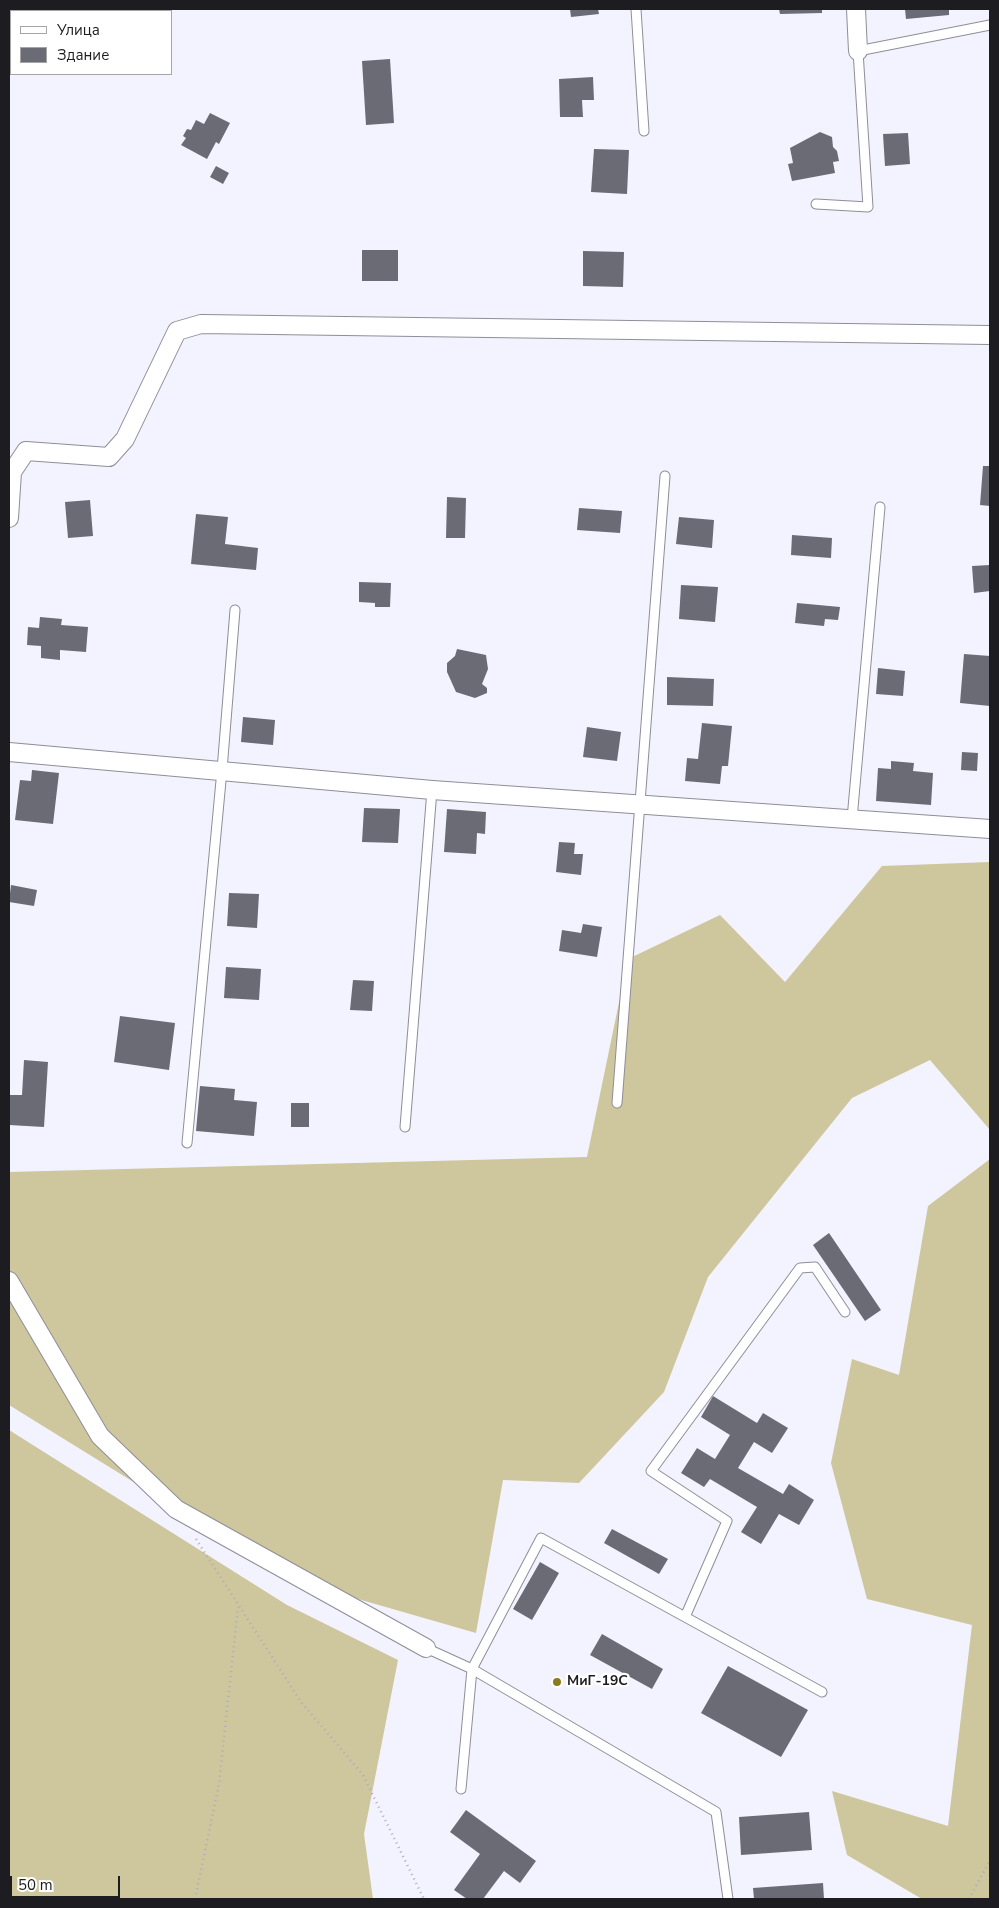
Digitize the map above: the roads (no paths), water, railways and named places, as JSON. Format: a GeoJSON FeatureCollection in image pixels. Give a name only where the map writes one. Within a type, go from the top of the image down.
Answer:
{"type":"FeatureCollection","features":[{"type":"Feature","properties":{"kind":"street"},"geometry":{"type":"LineString","coordinates":[[856,9],[858,51]]}},
{"type":"Feature","properties":{"kind":"street"},"geometry":{"type":"LineString","coordinates":[[9,518],[12,472],[26,451],[109,457],[125,439],[177,331],[202,324],[990,335]]}},
{"type":"Feature","properties":{"kind":"street"},"geometry":{"type":"LineString","coordinates":[[9,752],[432,790],[990,828]]}},
{"type":"Feature","properties":{"kind":"street"},"geometry":{"type":"LineString","coordinates":[[9,1281],[100,1436],[176,1509],[426,1648]]}},
{"type":"Feature","properties":{"kind":"lane"},"geometry":{"type":"LineString","coordinates":[[636,9],[644,131]]}},
{"type":"Feature","properties":{"kind":"lane"},"geometry":{"type":"LineString","coordinates":[[816,204],[868,207],[858,51],[990,25]]}},
{"type":"Feature","properties":{"kind":"lane"},"geometry":{"type":"LineString","coordinates":[[617,1103],[665,476]]}},
{"type":"Feature","properties":{"kind":"lane"},"geometry":{"type":"LineString","coordinates":[[852,819],[880,507]]}},
{"type":"Feature","properties":{"kind":"lane"},"geometry":{"type":"LineString","coordinates":[[187,1143],[236,610]]}},
{"type":"Feature","properties":{"kind":"lane"},"geometry":{"type":"LineString","coordinates":[[405,1127],[432,790]]}},
{"type":"Feature","properties":{"kind":"lane"},"geometry":{"type":"LineString","coordinates":[[685,1617],[727,1521],[652,1471],[800,1268],[815,1267],[845,1312]]}},
{"type":"Feature","properties":{"kind":"lane"},"geometry":{"type":"LineString","coordinates":[[460,1789],[472,1669],[541,1538],[822,1692]]}},
{"type":"Feature","properties":{"kind":"lane"},"geometry":{"type":"LineString","coordinates":[[426,1648],[472,1669],[716,1812],[728,1899]]}},
{"type":"Feature","properties":{"kind":"place","name":"МиГ-19С"},"geometry":{"type":"Point","coordinates":[557,1682]}}]}
